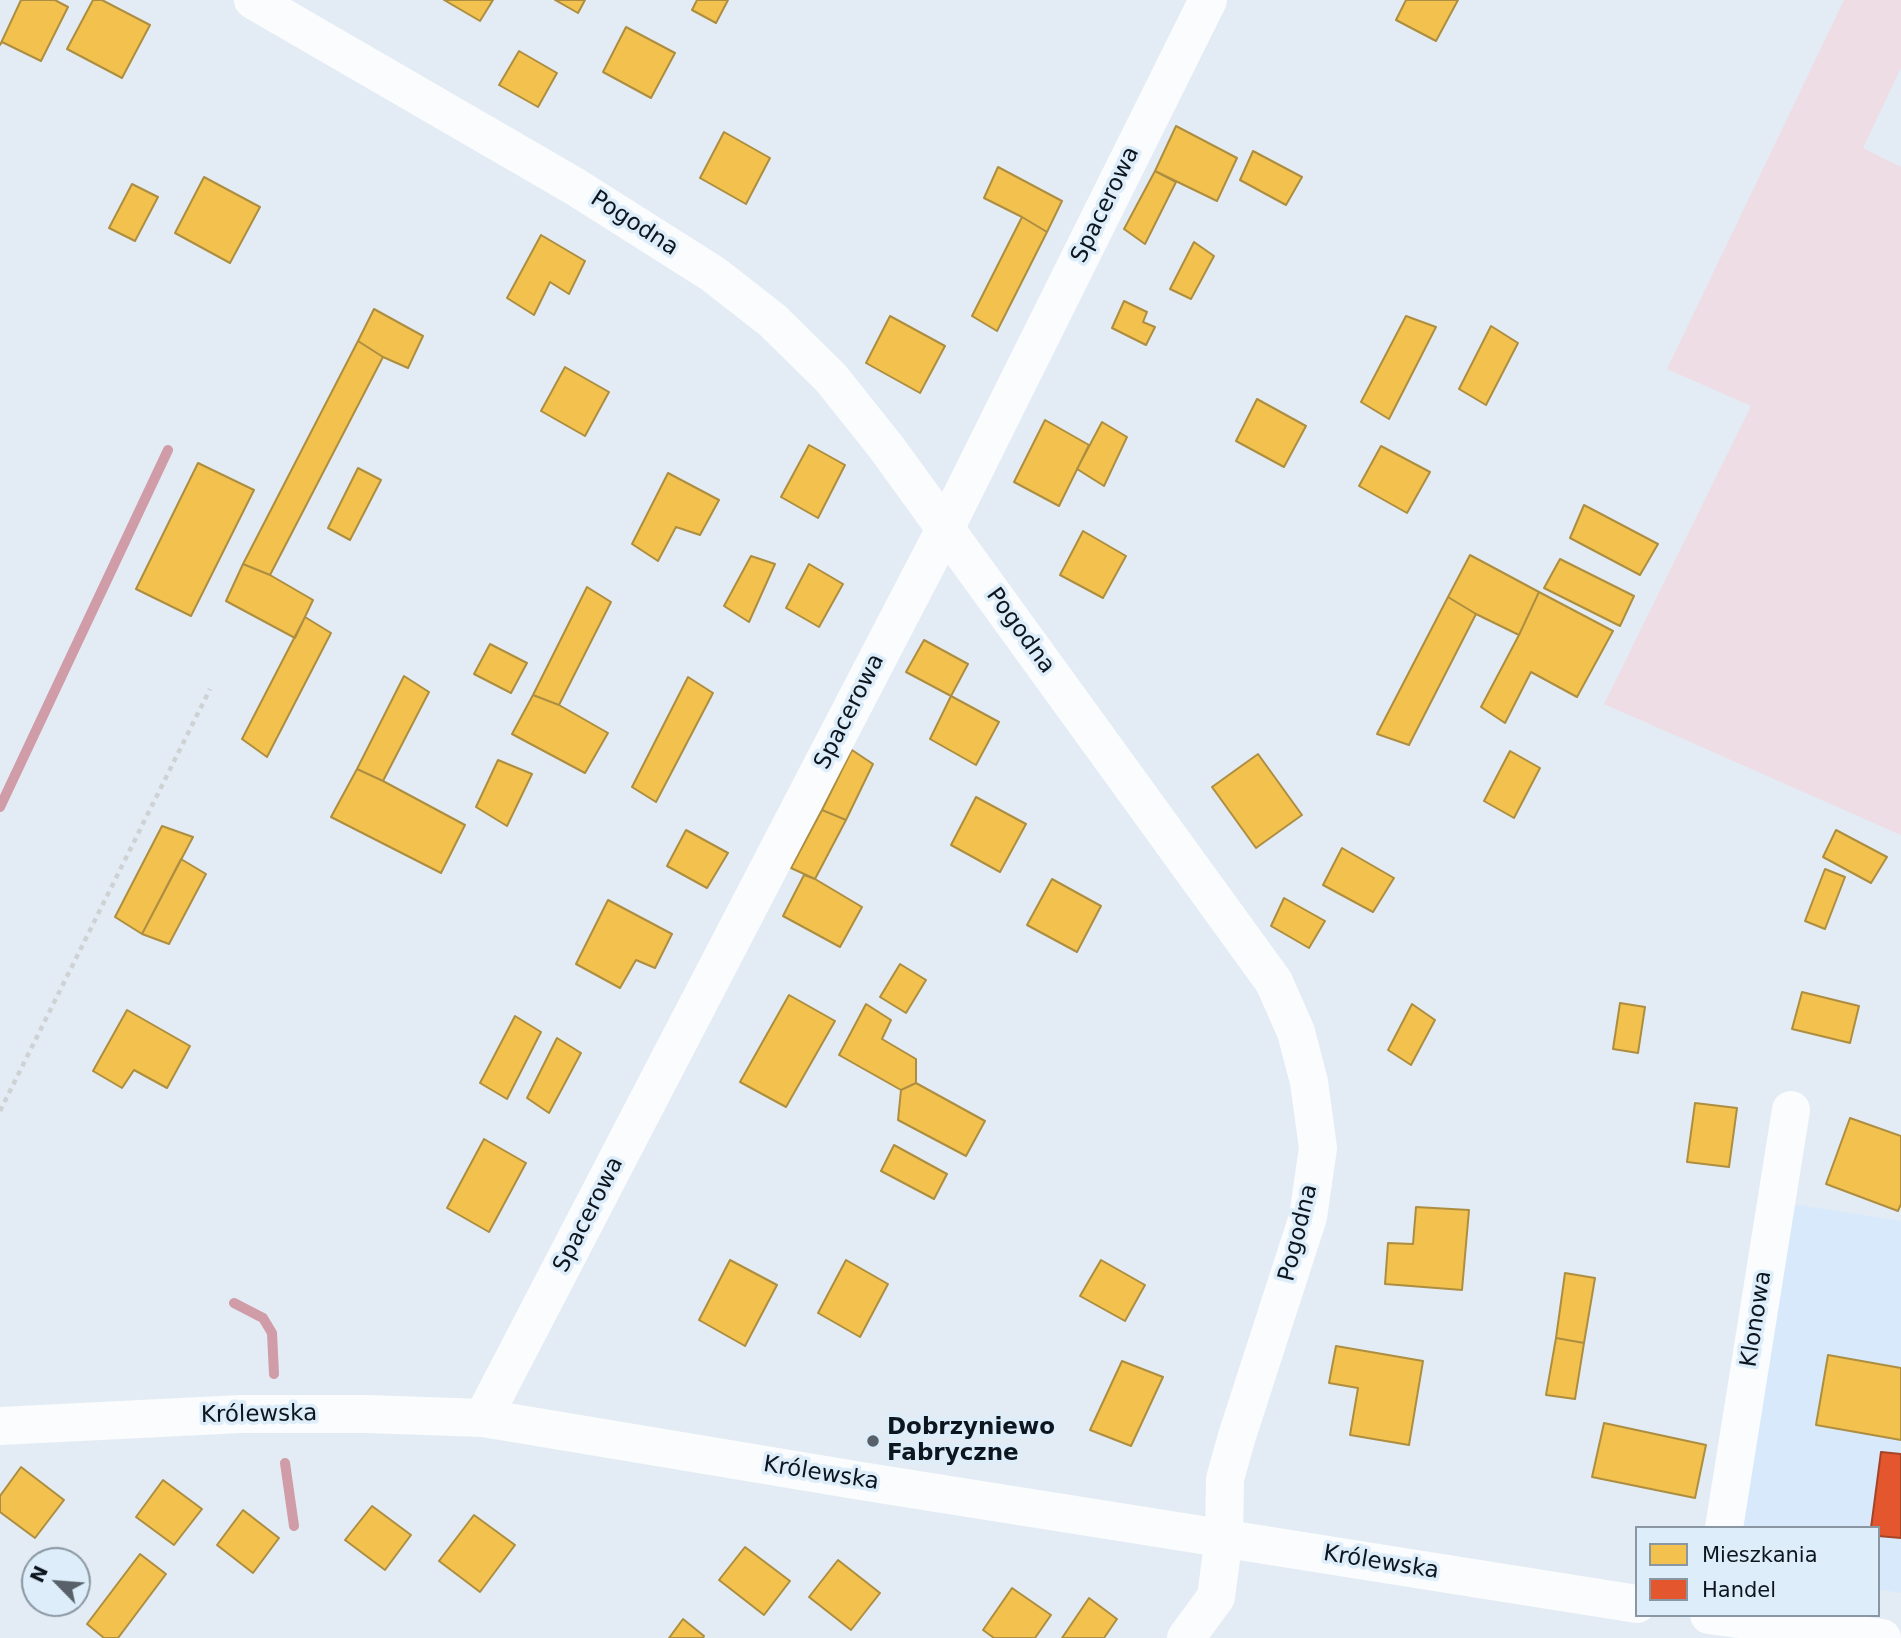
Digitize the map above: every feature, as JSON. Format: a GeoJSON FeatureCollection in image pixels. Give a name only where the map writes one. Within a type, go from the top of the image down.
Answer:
{"type":"FeatureCollection","features":[{"type":"Feature","properties":{"kind":"street","name":"Pogodna"},"geometry":{"type":"LineString","coordinates":[[253,0],[575,186],[713,275],[772,320],[831,378],[886,447],[1274,982],[1296,1032],[1310,1082],[1318,1148],[1308,1217],[1225,1479],[1224,1537],[1216,1597],[1186,1638]]}},
{"type":"Feature","properties":{"kind":"street","name":"Spacerowa"},"geometry":{"type":"LineString","coordinates":[[483,1418],[946,528],[1208,0]]}},
{"type":"Feature","properties":{"kind":"street","name":"Klonowa"},"geometry":{"type":"LineString","coordinates":[[1724,1526],[1791,1110]]}},
{"type":"Feature","properties":{"kind":"street","name":"Królewska"},"geometry":{"type":"LineString","coordinates":[[0,1426],[241,1414],[483,1418],[848,1479],[1635,1604]]}},
{"type":"Feature","properties":{"kind":"street"},"geometry":{"type":"LineString","coordinates":[[1722,1621],[1882,1638]]}},
{"type":"Feature","properties":{"kind":"path"},"geometry":{"type":"LineString","coordinates":[[0,1111],[210,689]]}},
{"type":"Feature","properties":{"kind":"shaded area"},"geometry":{"type":"Polygon","coordinates":[[[1844,0],[1901,0],[1901,68],[1863,148],[1901,167],[1901,835],[1604,704],[1751,406],[1667,369],[1844,0]]]}},
{"type":"Feature","properties":{"kind":"shaded area"},"geometry":{"type":"Polygon","coordinates":[[[1792,1204],[1901,1221],[1901,1593],[1880,1589],[1880,1526],[1736,1526],[1792,1204]]]}},
{"type":"Feature","properties":{"kind":"building: Mieszkania"},"geometry":{"type":"Polygon","coordinates":[[[21,0],[55,0],[68,7],[41,61],[2,42],[0,45],[21,0]]]}},
{"type":"Feature","properties":{"kind":"building: Mieszkania"},"geometry":{"type":"Polygon","coordinates":[[[93,0],[102,0],[150,25],[122,78],[67,49],[93,0]]]}},
{"type":"Feature","properties":{"kind":"building: Mieszkania"},"geometry":{"type":"Polygon","coordinates":[[[444,0],[493,0],[480,21],[444,0]]]}},
{"type":"Feature","properties":{"kind":"building: Mieszkania"},"geometry":{"type":"Polygon","coordinates":[[[555,0],[585,0],[578,13],[555,0]]]}},
{"type":"Feature","properties":{"kind":"building: Mieszkania"},"geometry":{"type":"Polygon","coordinates":[[[697,0],[728,0],[716,23],[692,10],[697,0]]]}},
{"type":"Feature","properties":{"kind":"building: Mieszkania"},"geometry":{"type":"Polygon","coordinates":[[[1406,0],[1458,0],[1436,41],[1396,20],[1406,0]]]}},
{"type":"Feature","properties":{"kind":"building: Mieszkania"},"geometry":{"type":"Polygon","coordinates":[[[626,27],[675,53],[651,98],[603,72],[626,27]]]}},
{"type":"Feature","properties":{"kind":"building: Mieszkania"},"geometry":{"type":"Polygon","coordinates":[[[519,51],[557,73],[538,107],[499,85],[519,51]]]}},
{"type":"Feature","properties":{"kind":"building: Mieszkania"},"geometry":{"type":"Polygon","coordinates":[[[1176,126],[1237,158],[1217,201],[1155,171],[1176,126]]]}},
{"type":"Feature","properties":{"kind":"building: Mieszkania"},"geometry":{"type":"Polygon","coordinates":[[[724,132],[770,158],[746,204],[700,178],[724,132]]]}},
{"type":"Feature","properties":{"kind":"building: Mieszkania"},"geometry":{"type":"Polygon","coordinates":[[[1253,151],[1302,177],[1286,205],[1240,180],[1253,151]]]}},
{"type":"Feature","properties":{"kind":"building: Mieszkania"},"geometry":{"type":"Polygon","coordinates":[[[998,167],[1062,201],[1047,232],[984,198],[998,167]]]}},
{"type":"Feature","properties":{"kind":"building: Mieszkania"},"geometry":{"type":"Polygon","coordinates":[[[1155,171],[1176,182],[1145,244],[1124,229],[1155,171]]]}},
{"type":"Feature","properties":{"kind":"building: Mieszkania"},"geometry":{"type":"Polygon","coordinates":[[[204,177],[260,207],[230,263],[175,233],[204,177]]]}},
{"type":"Feature","properties":{"kind":"building: Mieszkania"},"geometry":{"type":"Polygon","coordinates":[[[132,184],[158,197],[135,241],[109,228],[132,184]]]}},
{"type":"Feature","properties":{"kind":"building: Mieszkania"},"geometry":{"type":"Polygon","coordinates":[[[1022,217],[1047,232],[997,331],[972,316],[1022,217]]]}},
{"type":"Feature","properties":{"kind":"building: Mieszkania"},"geometry":{"type":"Polygon","coordinates":[[[541,235],[585,261],[569,294],[550,282],[534,315],[507,298],[541,235]]]}},
{"type":"Feature","properties":{"kind":"building: Mieszkania"},"geometry":{"type":"Polygon","coordinates":[[[1194,242],[1214,256],[1191,299],[1170,289],[1194,242]]]}},
{"type":"Feature","properties":{"kind":"building: Mieszkania"},"geometry":{"type":"Polygon","coordinates":[[[1124,301],[1147,312],[1143,322],[1155,327],[1146,345],[1112,328],[1124,301]]]}},
{"type":"Feature","properties":{"kind":"building: Mieszkania"},"geometry":{"type":"Polygon","coordinates":[[[374,309],[423,336],[408,368],[383,357],[358,341],[374,309]]]}},
{"type":"Feature","properties":{"kind":"building: Mieszkania"},"geometry":{"type":"Polygon","coordinates":[[[890,316],[945,346],[920,393],[866,363],[890,316]]]}},
{"type":"Feature","properties":{"kind":"building: Mieszkania"},"geometry":{"type":"Polygon","coordinates":[[[1406,316],[1436,327],[1389,419],[1361,402],[1406,316]]]}},
{"type":"Feature","properties":{"kind":"building: Mieszkania"},"geometry":{"type":"Polygon","coordinates":[[[1491,326],[1518,343],[1486,405],[1459,389],[1491,326]]]}},
{"type":"Feature","properties":{"kind":"building: Mieszkania"},"geometry":{"type":"Polygon","coordinates":[[[358,341],[383,357],[270,575],[243,564],[358,341]]]}},
{"type":"Feature","properties":{"kind":"building: Mieszkania"},"geometry":{"type":"Polygon","coordinates":[[[565,367],[609,392],[585,436],[541,411],[565,367]]]}},
{"type":"Feature","properties":{"kind":"building: Mieszkania"},"geometry":{"type":"Polygon","coordinates":[[[1257,399],[1306,426],[1284,467],[1236,441],[1257,399]]]}},
{"type":"Feature","properties":{"kind":"building: Mieszkania"},"geometry":{"type":"Polygon","coordinates":[[[1045,420],[1089,445],[1059,506],[1014,482],[1045,420]]]}},
{"type":"Feature","properties":{"kind":"building: Mieszkania"},"geometry":{"type":"Polygon","coordinates":[[[1102,422],[1127,437],[1104,486],[1077,469],[1102,422]]]}},
{"type":"Feature","properties":{"kind":"building: Mieszkania"},"geometry":{"type":"Polygon","coordinates":[[[809,445],[845,465],[818,518],[781,497],[809,445]]]}},
{"type":"Feature","properties":{"kind":"building: Mieszkania"},"geometry":{"type":"Polygon","coordinates":[[[1381,446],[1430,472],[1407,513],[1359,486],[1381,446]]]}},
{"type":"Feature","properties":{"kind":"building: Mieszkania"},"geometry":{"type":"Polygon","coordinates":[[[198,463],[254,490],[191,616],[136,589],[198,463]]]}},
{"type":"Feature","properties":{"kind":"building: Mieszkania"},"geometry":{"type":"Polygon","coordinates":[[[358,468],[381,480],[350,540],[328,528],[358,468]]]}},
{"type":"Feature","properties":{"kind":"building: Mieszkania"},"geometry":{"type":"Polygon","coordinates":[[[668,473],[719,500],[700,535],[676,527],[658,561],[632,544],[668,473]]]}},
{"type":"Feature","properties":{"kind":"building: Mieszkania"},"geometry":{"type":"Polygon","coordinates":[[[1584,505],[1658,544],[1640,575],[1570,538],[1584,505]]]}},
{"type":"Feature","properties":{"kind":"building: Mieszkania"},"geometry":{"type":"Polygon","coordinates":[[[1083,531],[1126,556],[1103,598],[1060,575],[1083,531]]]}},
{"type":"Feature","properties":{"kind":"building: Mieszkania"},"geometry":{"type":"Polygon","coordinates":[[[1470,555],[1539,592],[1519,635],[1448,597],[1470,555]]]}},
{"type":"Feature","properties":{"kind":"building: Mieszkania"},"geometry":{"type":"Polygon","coordinates":[[[751,556],[775,564],[749,622],[724,606],[751,556]]]}},
{"type":"Feature","properties":{"kind":"building: Mieszkania"},"geometry":{"type":"Polygon","coordinates":[[[1560,559],[1634,596],[1620,626],[1544,588],[1560,559]]]}},
{"type":"Feature","properties":{"kind":"building: Mieszkania"},"geometry":{"type":"Polygon","coordinates":[[[243,564],[270,575],[313,600],[295,638],[226,601],[243,564]]]}},
{"type":"Feature","properties":{"kind":"building: Mieszkania"},"geometry":{"type":"Polygon","coordinates":[[[809,564],[843,584],[819,627],[786,608],[809,564]]]}},
{"type":"Feature","properties":{"kind":"building: Mieszkania"},"geometry":{"type":"Polygon","coordinates":[[[587,587],[611,602],[559,705],[533,695],[587,587]]]}},
{"type":"Feature","properties":{"kind":"building: Mieszkania"},"geometry":{"type":"Polygon","coordinates":[[[1539,592],[1613,631],[1577,697],[1531,672],[1505,723],[1481,707],[1539,592]]]}},
{"type":"Feature","properties":{"kind":"building: Mieszkania"},"geometry":{"type":"Polygon","coordinates":[[[1448,597],[1476,614],[1409,745],[1377,734],[1448,597]]]}},
{"type":"Feature","properties":{"kind":"building: Mieszkania"},"geometry":{"type":"Polygon","coordinates":[[[305,617],[331,633],[267,757],[242,739],[305,617]]]}},
{"type":"Feature","properties":{"kind":"building: Mieszkania"},"geometry":{"type":"Polygon","coordinates":[[[924,640],[968,664],[951,696],[906,672],[924,640]]]}},
{"type":"Feature","properties":{"kind":"building: Mieszkania"},"geometry":{"type":"Polygon","coordinates":[[[490,644],[527,663],[511,693],[474,674],[490,644]]]}},
{"type":"Feature","properties":{"kind":"building: Mieszkania"},"geometry":{"type":"Polygon","coordinates":[[[404,676],[429,692],[383,781],[357,769],[404,676]]]}},
{"type":"Feature","properties":{"kind":"building: Mieszkania"},"geometry":{"type":"Polygon","coordinates":[[[688,677],[713,693],[656,802],[632,787],[688,677]]]}},
{"type":"Feature","properties":{"kind":"building: Mieszkania"},"geometry":{"type":"Polygon","coordinates":[[[533,695],[559,705],[608,733],[585,773],[512,734],[533,695]]]}},
{"type":"Feature","properties":{"kind":"building: Mieszkania"},"geometry":{"type":"Polygon","coordinates":[[[951,696],[999,722],[976,765],[930,739],[951,696]]]}},
{"type":"Feature","properties":{"kind":"building: Mieszkania"},"geometry":{"type":"Polygon","coordinates":[[[852,750],[873,764],[846,820],[822,810],[852,750]]]}},
{"type":"Feature","properties":{"kind":"building: Mieszkania"},"geometry":{"type":"Polygon","coordinates":[[[1510,751],[1540,768],[1514,818],[1484,801],[1510,751]]]}},
{"type":"Feature","properties":{"kind":"building: Mieszkania"},"geometry":{"type":"Polygon","coordinates":[[[1258,754],[1302,815],[1256,848],[1212,787],[1258,754]]]}},
{"type":"Feature","properties":{"kind":"building: Mieszkania"},"geometry":{"type":"Polygon","coordinates":[[[498,760],[532,774],[507,826],[476,807],[498,760]]]}},
{"type":"Feature","properties":{"kind":"building: Mieszkania"},"geometry":{"type":"Polygon","coordinates":[[[357,769],[465,825],[441,873],[331,817],[357,769]]]}},
{"type":"Feature","properties":{"kind":"building: Mieszkania"},"geometry":{"type":"Polygon","coordinates":[[[976,797],[1026,824],[1000,872],[951,845],[976,797]]]}},
{"type":"Feature","properties":{"kind":"building: Mieszkania"},"geometry":{"type":"Polygon","coordinates":[[[822,810],[846,820],[815,879],[791,868],[822,810]]]}},
{"type":"Feature","properties":{"kind":"building: Mieszkania"},"geometry":{"type":"Polygon","coordinates":[[[162,826],[193,837],[142,934],[115,917],[162,826]]]}},
{"type":"Feature","properties":{"kind":"building: Mieszkania"},"geometry":{"type":"Polygon","coordinates":[[[686,830],[728,853],[707,888],[667,866],[686,830]]]}},
{"type":"Feature","properties":{"kind":"building: Mieszkania"},"geometry":{"type":"Polygon","coordinates":[[[1836,830],[1887,857],[1871,883],[1823,857],[1836,830]]]}},
{"type":"Feature","properties":{"kind":"building: Mieszkania"},"geometry":{"type":"Polygon","coordinates":[[[1342,848],[1394,878],[1373,912],[1323,885],[1342,848]]]}},
{"type":"Feature","properties":{"kind":"building: Mieszkania"},"geometry":{"type":"Polygon","coordinates":[[[181,859],[206,874],[169,944],[142,934],[181,859]]]}},
{"type":"Feature","properties":{"kind":"building: Mieszkania"},"geometry":{"type":"Polygon","coordinates":[[[1825,869],[1845,877],[1825,929],[1805,921],[1825,869]]]}},
{"type":"Feature","properties":{"kind":"building: Mieszkania"},"geometry":{"type":"Polygon","coordinates":[[[804,875],[862,907],[840,947],[783,916],[804,875]]]}},
{"type":"Feature","properties":{"kind":"building: Mieszkania"},"geometry":{"type":"Polygon","coordinates":[[[1052,879],[1101,906],[1077,952],[1027,925],[1052,879]]]}},
{"type":"Feature","properties":{"kind":"building: Mieszkania"},"geometry":{"type":"Polygon","coordinates":[[[1284,898],[1325,921],[1309,948],[1271,926],[1284,898]]]}},
{"type":"Feature","properties":{"kind":"building: Mieszkania"},"geometry":{"type":"Polygon","coordinates":[[[608,900],[672,934],[655,968],[636,960],[620,988],[576,964],[608,900]]]}},
{"type":"Feature","properties":{"kind":"building: Mieszkania"},"geometry":{"type":"Polygon","coordinates":[[[900,964],[926,980],[906,1013],[880,997],[900,964]]]}},
{"type":"Feature","properties":{"kind":"building: Mieszkania"},"geometry":{"type":"Polygon","coordinates":[[[1802,992],[1859,1006],[1850,1043],[1792,1029],[1802,992]]]}},
{"type":"Feature","properties":{"kind":"building: Mieszkania"},"geometry":{"type":"Polygon","coordinates":[[[789,995],[835,1021],[786,1107],[740,1082],[789,995]]]}},
{"type":"Feature","properties":{"kind":"building: Mieszkania"},"geometry":{"type":"Polygon","coordinates":[[[1620,1003],[1645,1007],[1638,1053],[1613,1049],[1620,1003]]]}},
{"type":"Feature","properties":{"kind":"building: Mieszkania"},"geometry":{"type":"Polygon","coordinates":[[[866,1004],[891,1020],[882,1039],[916,1059],[916,1083],[901,1090],[839,1055],[866,1004]]]}},
{"type":"Feature","properties":{"kind":"building: Mieszkania"},"geometry":{"type":"Polygon","coordinates":[[[1412,1004],[1435,1020],[1411,1065],[1388,1050],[1412,1004]]]}},
{"type":"Feature","properties":{"kind":"building: Mieszkania"},"geometry":{"type":"Polygon","coordinates":[[[127,1010],[190,1046],[167,1088],[134,1070],[122,1088],[93,1071],[127,1010]]]}},
{"type":"Feature","properties":{"kind":"building: Mieszkania"},"geometry":{"type":"Polygon","coordinates":[[[515,1016],[541,1032],[507,1099],[480,1083],[515,1016]]]}},
{"type":"Feature","properties":{"kind":"building: Mieszkania"},"geometry":{"type":"Polygon","coordinates":[[[557,1038],[581,1053],[549,1113],[527,1098],[557,1038]]]}},
{"type":"Feature","properties":{"kind":"building: Mieszkania"},"geometry":{"type":"Polygon","coordinates":[[[916,1083],[985,1121],[966,1156],[898,1120],[901,1090],[916,1083]]]}},
{"type":"Feature","properties":{"kind":"building: Mieszkania"},"geometry":{"type":"Polygon","coordinates":[[[1695,1103],[1737,1108],[1729,1167],[1687,1162],[1695,1103]]]}},
{"type":"Feature","properties":{"kind":"building: Mieszkania"},"geometry":{"type":"Polygon","coordinates":[[[1850,1118],[1901,1136],[1901,1204],[1898,1211],[1826,1184],[1850,1118]]]}},
{"type":"Feature","properties":{"kind":"building: Mieszkania"},"geometry":{"type":"Polygon","coordinates":[[[484,1139],[526,1163],[489,1232],[447,1208],[484,1139]]]}},
{"type":"Feature","properties":{"kind":"building: Mieszkania"},"geometry":{"type":"Polygon","coordinates":[[[894,1145],[947,1174],[934,1199],[881,1171],[894,1145]]]}},
{"type":"Feature","properties":{"kind":"building: Mieszkania"},"geometry":{"type":"Polygon","coordinates":[[[1416,1207],[1469,1210],[1462,1290],[1385,1284],[1388,1243],[1413,1244],[1416,1207]]]}},
{"type":"Feature","properties":{"kind":"building: Mieszkania"},"geometry":{"type":"Polygon","coordinates":[[[730,1260],[777,1285],[745,1346],[699,1320],[730,1260]]]}},
{"type":"Feature","properties":{"kind":"building: Mieszkania"},"geometry":{"type":"Polygon","coordinates":[[[846,1260],[888,1284],[860,1337],[818,1313],[846,1260]]]}},
{"type":"Feature","properties":{"kind":"building: Mieszkania"},"geometry":{"type":"Polygon","coordinates":[[[1101,1260],[1145,1285],[1125,1321],[1080,1296],[1101,1260]]]}},
{"type":"Feature","properties":{"kind":"building: Mieszkania"},"geometry":{"type":"Polygon","coordinates":[[[1565,1273],[1595,1278],[1584,1343],[1556,1338],[1565,1273]]]}},
{"type":"Feature","properties":{"kind":"building: Mieszkania"},"geometry":{"type":"Polygon","coordinates":[[[1556,1338],[1584,1343],[1575,1399],[1546,1395],[1556,1338]]]}},
{"type":"Feature","properties":{"kind":"building: Mieszkania"},"geometry":{"type":"Polygon","coordinates":[[[1336,1346],[1423,1361],[1409,1445],[1350,1435],[1358,1388],[1329,1383],[1336,1346]]]}},
{"type":"Feature","properties":{"kind":"building: Mieszkania"},"geometry":{"type":"Polygon","coordinates":[[[1828,1355],[1901,1368],[1901,1440],[1816,1425],[1828,1355]]]}},
{"type":"Feature","properties":{"kind":"building: Mieszkania"},"geometry":{"type":"Polygon","coordinates":[[[1122,1361],[1163,1377],[1131,1446],[1090,1430],[1122,1361]]]}},
{"type":"Feature","properties":{"kind":"building: Mieszkania"},"geometry":{"type":"Polygon","coordinates":[[[1604,1423],[1706,1445],[1695,1498],[1592,1477],[1604,1423]]]}},
{"type":"Feature","properties":{"kind":"building: Mieszkania"},"geometry":{"type":"Polygon","coordinates":[[[21,1467],[64,1500],[35,1538],[0,1512],[0,1496],[21,1467]]]}},
{"type":"Feature","properties":{"kind":"building: Mieszkania"},"geometry":{"type":"Polygon","coordinates":[[[163,1480],[202,1509],[174,1545],[136,1517],[163,1480]]]}},
{"type":"Feature","properties":{"kind":"building: Mieszkania"},"geometry":{"type":"Polygon","coordinates":[[[372,1506],[411,1535],[385,1570],[345,1540],[372,1506]]]}},
{"type":"Feature","properties":{"kind":"building: Mieszkania"},"geometry":{"type":"Polygon","coordinates":[[[243,1510],[279,1538],[253,1573],[217,1545],[243,1510]]]}},
{"type":"Feature","properties":{"kind":"building: Mieszkania"},"geometry":{"type":"Polygon","coordinates":[[[474,1515],[515,1545],[480,1592],[439,1561],[474,1515]]]}},
{"type":"Feature","properties":{"kind":"building: Mieszkania"},"geometry":{"type":"Polygon","coordinates":[[[745,1547],[790,1581],[764,1615],[719,1580],[745,1547]]]}},
{"type":"Feature","properties":{"kind":"building: Mieszkania"},"geometry":{"type":"Polygon","coordinates":[[[140,1554],[166,1574],[118,1638],[104,1638],[87,1624],[140,1554]]]}},
{"type":"Feature","properties":{"kind":"building: Mieszkania"},"geometry":{"type":"Polygon","coordinates":[[[838,1560],[880,1593],[851,1630],[809,1597],[838,1560]]]}},
{"type":"Feature","properties":{"kind":"building: Mieszkania"},"geometry":{"type":"Polygon","coordinates":[[[1012,1588],[1051,1615],[1035,1638],[994,1638],[983,1630],[1012,1588]]]}},
{"type":"Feature","properties":{"kind":"building: Mieszkania"},"geometry":{"type":"Polygon","coordinates":[[[1089,1598],[1117,1619],[1104,1638],[1062,1638],[1089,1598]]]}},
{"type":"Feature","properties":{"kind":"building: Mieszkania"},"geometry":{"type":"Polygon","coordinates":[[[683,1619],[704,1636],[703,1638],[669,1638],[683,1619]]]}},
{"type":"Feature","properties":{"kind":"building: Handel"},"geometry":{"type":"Polygon","coordinates":[[[1881,1452],[1901,1454],[1901,1538],[1880,1536],[1880,1526],[1871,1526],[1881,1452]]]}},
{"type":"Feature","properties":{"kind":"waterway"},"geometry":{"type":"LineString","coordinates":[[0,807],[168,450]]}},
{"type":"Feature","properties":{"kind":"waterway"},"geometry":{"type":"LineString","coordinates":[[234,1303],[263,1318],[272,1333],[274,1374]]}},
{"type":"Feature","properties":{"kind":"waterway"},"geometry":{"type":"LineString","coordinates":[[285,1463],[294,1526]]}},
{"type":"Feature","properties":{"kind":"place","name":"Dobrzyniewo Fabryczne"},"geometry":{"type":"Point","coordinates":[873,1441]}}]}
